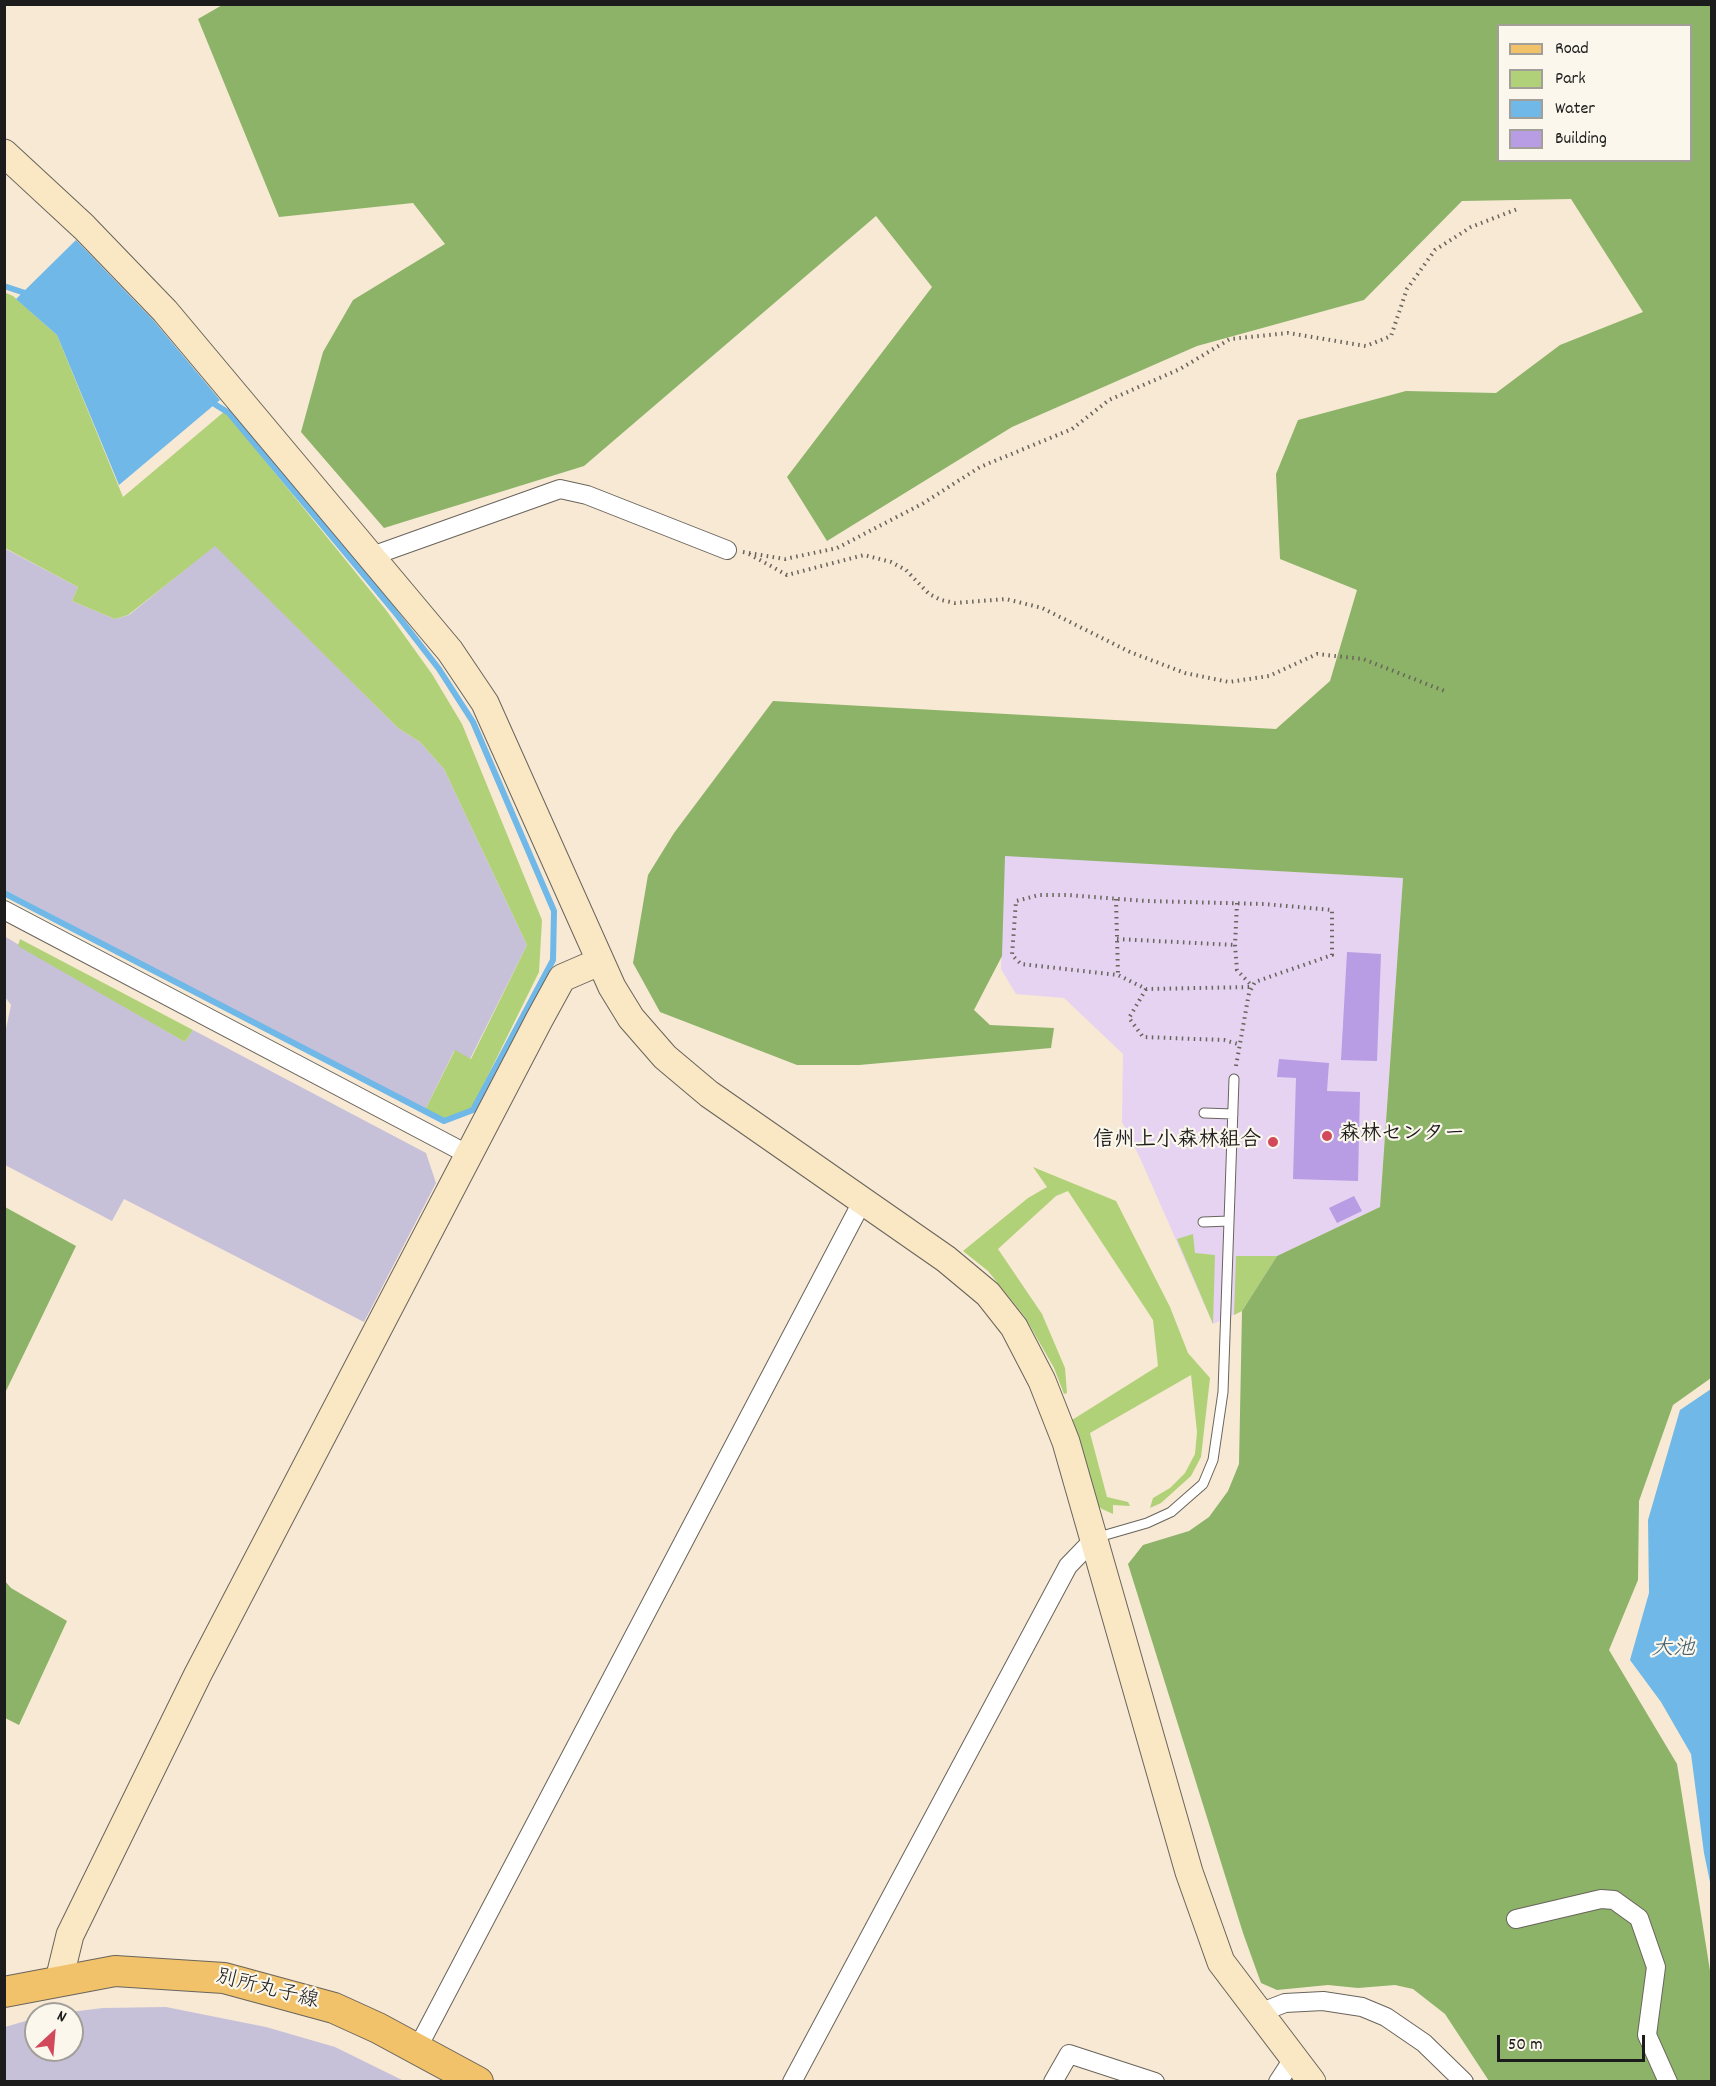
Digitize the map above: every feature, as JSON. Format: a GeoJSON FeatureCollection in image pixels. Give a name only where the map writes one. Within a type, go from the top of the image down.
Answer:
{"type":"FeatureCollection","features":[{"type":"Feature","properties":{"kind":"main road","name":"別所丸子線"},"geometry":{"type":"LineString","coordinates":[[4,1992],[116,1971],[224,1977],[334,2008],[478,2082]]}},
{"type":"Feature","properties":{"kind":"street"},"geometry":{"type":"LineString","coordinates":[[4,153],[84,227],[165,311],[450,651],[485,703],[547,837],[599,962],[631,1018],[665,1057],[709,1094],[954,1266],[988,1294],[1014,1327],[1042,1381],[1062,1431],[1095,1538],[1189,1872],[1221,1962],[1312,2082]]}},
{"type":"Feature","properties":{"kind":"street"},"geometry":{"type":"LineString","coordinates":[[372,556],[560,489],[587,495],[727,550]]}},
{"type":"Feature","properties":{"kind":"street"},"geometry":{"type":"LineString","coordinates":[[4,910],[469,1155]]}},
{"type":"Feature","properties":{"kind":"street"},"geometry":{"type":"LineString","coordinates":[[59,1980],[70,1935],[198,1674],[562,978],[599,962]]}},
{"type":"Feature","properties":{"kind":"street"},"geometry":{"type":"LineString","coordinates":[[417,2049],[863,1200]]}},
{"type":"Feature","properties":{"kind":"street"},"geometry":{"type":"LineString","coordinates":[[792,2082],[1068,1566],[1095,1538]]}},
{"type":"Feature","properties":{"kind":"street"},"geometry":{"type":"LineString","coordinates":[[1516,1919],[1601,1899],[1614,1900],[1639,1918],[1656,1967],[1647,2035],[1668,2082]]}},
{"type":"Feature","properties":{"kind":"street"},"geometry":{"type":"LineString","coordinates":[[1259,2013],[1285,2003],[1323,2001],[1362,2007],[1386,2018],[1424,2043],[1464,2082]]}},
{"type":"Feature","properties":{"kind":"street"},"geometry":{"type":"LineString","coordinates":[[1053,2082],[1069,2054],[1155,2082]]}},
{"type":"Feature","properties":{"kind":"street"},"geometry":{"type":"LineString","coordinates":[[1278,2082],[1293,2059]]}},
{"type":"Feature","properties":{"kind":"lane"},"geometry":{"type":"LineString","coordinates":[[1095,1538],[1147,1523],[1171,1512],[1203,1484],[1213,1460],[1223,1392],[1234,1079]]}},
{"type":"Feature","properties":{"kind":"lane"},"geometry":{"type":"LineString","coordinates":[[1204,1113],[1233,1114]]}},
{"type":"Feature","properties":{"kind":"lane"},"geometry":{"type":"LineString","coordinates":[[1203,1222],[1228,1221]]}},
{"type":"Feature","properties":{"kind":"path"},"geometry":{"type":"LineString","coordinates":[[727,550],[785,559],[837,549],[922,504],[980,467],[1072,429],[1109,400],[1180,369],[1230,339],[1288,333],[1366,346],[1391,336],[1407,289],[1435,250],[1471,227],[1520,208]]}},
{"type":"Feature","properties":{"kind":"path"},"geometry":{"type":"LineString","coordinates":[[746,553],[788,575],[864,555],[891,562],[906,570],[929,594],[941,600],[955,603],[1006,599],[1042,608],[1130,652],[1185,673],[1229,682],[1269,676],[1317,654],[1363,659],[1448,692]]}},
{"type":"Feature","properties":{"kind":"path"},"geometry":{"type":"LineString","coordinates":[[1234,1079],[1238,1044],[1252,987],[1255,982],[1332,954],[1332,910],[1237,903],[1048,895],[1016,901],[1012,955],[1021,964],[1118,975],[1146,989],[1252,987]]}},
{"type":"Feature","properties":{"kind":"path"},"geometry":{"type":"LineString","coordinates":[[1116,899],[1118,975]]}},
{"type":"Feature","properties":{"kind":"path"},"geometry":{"type":"LineString","coordinates":[[1237,903],[1235,945],[1237,970],[1252,987]]}},
{"type":"Feature","properties":{"kind":"path"},"geometry":{"type":"LineString","coordinates":[[1117,939],[1235,945]]}},
{"type":"Feature","properties":{"kind":"path"},"geometry":{"type":"LineString","coordinates":[[1146,989],[1129,1018],[1143,1037],[1224,1040],[1238,1044]]}},
{"type":"Feature","properties":{"kind":"shaded area"},"geometry":{"type":"Polygon","coordinates":[[[215,545],[398,728],[420,742],[444,769],[527,945],[470,1059],[454,1051],[425,1110],[5,890],[4,548],[78,587],[72,601],[115,619],[129,615],[215,545]]]}},
{"type":"Feature","properties":{"kind":"shaded area"},"geometry":{"type":"Polygon","coordinates":[[[1004,855],[1403,878],[1380,1207],[1277,1256],[1242,1311],[1213,1324],[1122,1122],[1123,1054],[1064,998],[1016,994],[1001,969],[1004,855]]]}},
{"type":"Feature","properties":{"kind":"shaded area"},"geometry":{"type":"Polygon","coordinates":[[[4,936],[185,1042],[193,1030],[426,1153],[436,1183],[364,1322],[124,1199],[112,1221],[5,1165],[4,1038],[11,1005],[5,997],[4,936]]]}},
{"type":"Feature","properties":{"kind":"shaded area"},"geometry":{"type":"Polygon","coordinates":[[[166,2007],[266,2027],[335,2047],[404,2081],[5,2081],[5,2027],[24,2021],[24,2062],[84,2062],[84,2010],[166,2007]]]}},
{"type":"Feature","properties":{"kind":"green space"},"geometry":{"type":"Polygon","coordinates":[[[224,4],[1711,5],[1711,1378],[1673,1405],[1639,1501],[1638,1580],[1609,1650],[1677,1764],[1711,1977],[1711,2081],[1489,2081],[1445,2014],[1413,1989],[1395,1985],[1358,1988],[1328,1985],[1277,1990],[1261,1983],[1243,1933],[1128,1564],[1143,1545],[1189,1531],[1209,1517],[1228,1491],[1239,1464],[1242,1311],[1277,1256],[1380,1207],[1403,878],[1005,856],[1002,956],[974,1010],[990,1025],[1054,1028],[1051,1048],[859,1065],[797,1065],[660,1012],[633,963],[648,875],[674,833],[773,701],[1276,729],[1330,681],[1357,590],[1280,559],[1276,474],[1298,420],[1406,391],[1496,393],[1560,345],[1643,312],[1571,199],[1462,201],[1364,300],[1197,346],[1012,427],[827,541],[787,477],[932,287],[876,216],[584,466],[384,528],[301,432],[323,352],[353,300],[445,244],[413,203],[279,217],[198,19],[224,4]]]}},
{"type":"Feature","properties":{"kind":"green space"},"geometry":{"type":"Polygon","coordinates":[[[4,292],[13,296],[57,335],[123,497],[225,411],[386,610],[432,674],[462,724],[542,920],[539,972],[472,1108],[444,1119],[425,1110],[455,1050],[471,1059],[527,945],[444,769],[420,742],[398,728],[215,546],[128,615],[115,619],[72,601],[78,587],[5,548],[4,292]]]}},
{"type":"Feature","properties":{"kind":"green space"},"geometry":{"type":"Polygon","coordinates":[[[20,939],[193,1030],[185,1042],[18,946],[20,939]]]}},
{"type":"Feature","properties":{"kind":"green space"},"geometry":{"type":"Polygon","coordinates":[[[1033,1167],[1116,1201],[1170,1307],[1188,1353],[1210,1378],[1201,1457],[1191,1476],[1161,1503],[1150,1508],[1153,1498],[1170,1488],[1185,1473],[1195,1454],[1197,1432],[1191,1375],[1090,1433],[1107,1497],[1128,1502],[1130,1506],[1113,1505],[1113,1514],[1102,1509],[1096,1504],[1072,1420],[1158,1366],[1153,1320],[1068,1191],[1056,1196],[998,1249],[1042,1314],[1065,1368],[1067,1393],[1064,1394],[1054,1368],[1025,1317],[988,1271],[963,1251],[1028,1198],[1047,1187],[1033,1167]]]}},
{"type":"Feature","properties":{"kind":"green space"},"geometry":{"type":"Polygon","coordinates":[[[5,1207],[76,1246],[5,1393],[5,1207]]]}},
{"type":"Feature","properties":{"kind":"green space"},"geometry":{"type":"Polygon","coordinates":[[[1193,1234],[1195,1253],[1215,1255],[1213,1324],[1177,1239],[1193,1234]]]}},
{"type":"Feature","properties":{"kind":"green space"},"geometry":{"type":"Polygon","coordinates":[[[1236,1256],[1277,1256],[1242,1311],[1234,1315],[1236,1256]]]}},
{"type":"Feature","properties":{"kind":"green space"},"geometry":{"type":"Polygon","coordinates":[[[5,1581],[11,1588],[67,1621],[19,1725],[5,1718],[5,1581]]]}},
{"type":"Feature","properties":{"kind":"water"},"geometry":{"type":"Polygon","coordinates":[[[76,240],[154,321],[220,400],[119,485],[57,335],[16,299],[76,240]]]}},
{"type":"Feature","properties":{"kind":"water","name":"大池"},"geometry":{"type":"Polygon","coordinates":[[[1711,1389],[1711,1887],[1704,1853],[1691,1754],[1661,1702],[1630,1660],[1649,1593],[1648,1520],[1680,1410],[1711,1389]]]}},
{"type":"Feature","properties":{"kind":"building"},"geometry":{"type":"Polygon","coordinates":[[[1347,952],[1381,954],[1377,1061],[1341,1060],[1347,952]]]}},
{"type":"Feature","properties":{"kind":"building","name":"森林センター"},"geometry":{"type":"Polygon","coordinates":[[[1279,1059],[1329,1063],[1327,1091],[1360,1092],[1358,1181],[1293,1179],[1296,1078],[1277,1077],[1279,1059]]]}},
{"type":"Feature","properties":{"kind":"building"},"geometry":{"type":"Polygon","coordinates":[[[1354,1196],[1362,1211],[1337,1223],[1329,1208],[1354,1196]]]}},
{"type":"Feature","properties":{"kind":"waterway"},"geometry":{"type":"LineString","coordinates":[[4,286],[28,294]]}},
{"type":"Feature","properties":{"kind":"waterway"},"geometry":{"type":"LineString","coordinates":[[4,893],[444,1121],[473,1110],[553,960],[554,911],[473,722],[439,669],[394,611],[229,413],[208,400]]}},
{"type":"Feature","properties":{"kind":"place","name":"森林センター"},"geometry":{"type":"Point","coordinates":[1327,1136]}},
{"type":"Feature","properties":{"kind":"place","name":"信州上小森林組合"},"geometry":{"type":"Point","coordinates":[1273,1142]}}]}
